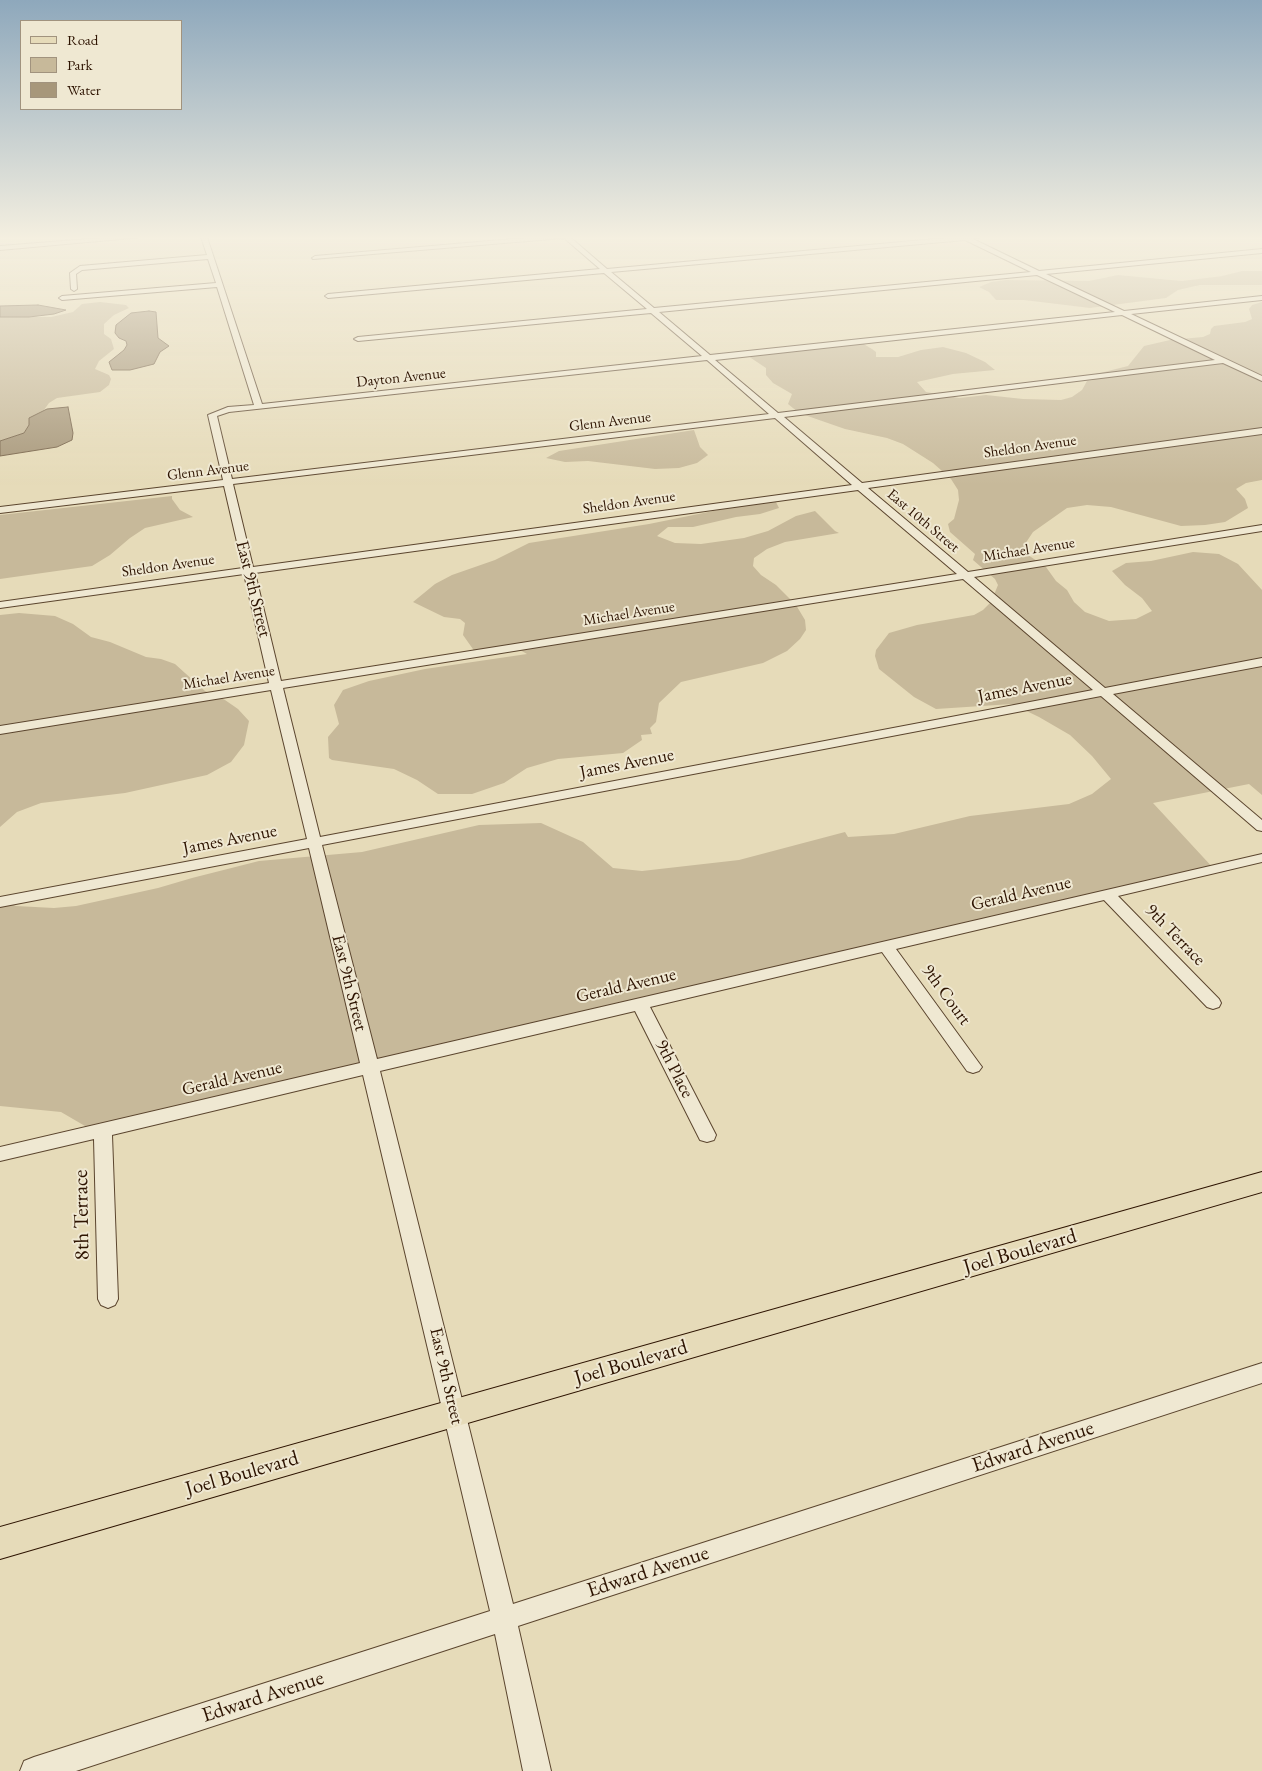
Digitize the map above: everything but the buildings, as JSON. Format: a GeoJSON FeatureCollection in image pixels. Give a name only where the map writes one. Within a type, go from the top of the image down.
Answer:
{"type":"FeatureCollection","features":[{"type":"Feature","properties":{"kind":"main road","name":"Joel Boulevard"},"geometry":{"type":"LineString","coordinates":[[0,1543],[1262,1182]]}},
{"type":"Feature","properties":{"kind":"street"},"geometry":{"type":"LineString","coordinates":[[231,320],[259,407]]}},
{"type":"Feature","properties":{"kind":"street"},"geometry":{"type":"LineString","coordinates":[[358,339],[561,320]]}},
{"type":"Feature","properties":{"kind":"street","name":"East 10th Street"},"geometry":{"type":"LineString","coordinates":[[662,320],[1262,827]]}},
{"type":"Feature","properties":{"kind":"street","name":"Dayton Avenue"},"geometry":{"type":"LineString","coordinates":[[259,407],[1062,320]]}},
{"type":"Feature","properties":{"kind":"street"},"geometry":{"type":"LineString","coordinates":[[1137,320],[1262,378]]}},
{"type":"Feature","properties":{"kind":"street","name":"Glenn Avenue"},"geometry":{"type":"LineString","coordinates":[[0,510],[1224,361]]}},
{"type":"Feature","properties":{"kind":"street","name":"East 9th Street"},"geometry":{"type":"LineString","coordinates":[[259,407],[228,410],[212,415],[314,843],[455,1413],[504,1618],[537,1771]]}},
{"type":"Feature","properties":{"kind":"street","name":"Sheldon Avenue"},"geometry":{"type":"LineString","coordinates":[[0,605],[1262,431]]}},
{"type":"Feature","properties":{"kind":"street","name":"Michael Avenue"},"geometry":{"type":"LineString","coordinates":[[0,730],[1262,528]]}},
{"type":"Feature","properties":{"kind":"street","name":"James Avenue"},"geometry":{"type":"LineString","coordinates":[[0,902],[1262,662]]}},
{"type":"Feature","properties":{"kind":"street","name":"Gerald Avenue"},"geometry":{"type":"LineString","coordinates":[[0,1154],[1262,858]]}},
{"type":"Feature","properties":{"kind":"street","name":"9th Terrace"},"geometry":{"type":"LineString","coordinates":[[1107,894],[1213,1003]]}},
{"type":"Feature","properties":{"kind":"street","name":"9th Court"},"geometry":{"type":"LineString","coordinates":[[886,946],[973,1067]]}},
{"type":"Feature","properties":{"kind":"street","name":"9th Place"},"geometry":{"type":"LineString","coordinates":[[640,1004],[707,1135]]}},
{"type":"Feature","properties":{"kind":"street","name":"8th Terrace"},"geometry":{"type":"LineString","coordinates":[[103,1130],[108,1299]]}},
{"type":"Feature","properties":{"kind":"street","name":"Edward Avenue"},"geometry":{"type":"LineString","coordinates":[[34,1771],[1262,1373]]}},
{"type":"Feature","properties":{"kind":"green space"},"geometry":{"type":"Polygon","coordinates":[[[0,320],[109,320],[104,324],[104,334],[111,339],[114,349],[99,361],[95,369],[109,375],[111,379],[109,385],[100,392],[57,398],[49,403],[44,410],[30,418],[29,425],[24,433],[0,441],[0,320]]]}},
{"type":"Feature","properties":{"kind":"green space"},"geometry":{"type":"Polygon","coordinates":[[[1250,320],[1262,320],[1262,480],[1246,483],[1236,489],[1245,499],[1248,508],[1225,522],[1181,526],[1111,507],[1087,505],[1067,508],[1033,532],[1027,541],[1025,553],[1046,567],[1056,581],[1067,590],[1074,602],[1085,612],[1109,621],[1136,619],[1152,611],[1142,598],[1125,585],[1112,571],[1126,563],[1151,561],[1193,552],[1219,554],[1238,564],[1262,590],[1262,795],[1249,784],[1153,803],[1215,870],[97,1133],[61,1112],[0,1106],[0,900],[16,906],[54,908],[76,906],[158,888],[259,861],[362,852],[479,825],[541,823],[583,842],[613,868],[642,871],[739,860],[845,832],[848,837],[894,834],[970,816],[1069,804],[1092,794],[1111,779],[1092,756],[1070,735],[1012,704],[936,709],[914,697],[879,669],[875,656],[876,650],[889,633],[917,625],[974,615],[991,602],[998,585],[995,579],[973,560],[975,554],[950,532],[948,524],[954,519],[959,500],[958,490],[951,479],[933,463],[903,444],[887,438],[845,429],[799,413],[788,404],[792,394],[773,383],[766,375],[766,368],[748,356],[862,343],[876,352],[876,357],[898,357],[921,350],[943,347],[966,353],[985,362],[995,370],[953,374],[917,382],[926,392],[959,398],[986,395],[1023,399],[1061,400],[1072,397],[1082,390],[1087,381],[1094,380],[1092,377],[1096,374],[1128,366],[1144,346],[1170,340],[1203,337],[1210,334],[1214,326],[1250,320]]]}},
{"type":"Feature","properties":{"kind":"green space"},"geometry":{"type":"Polygon","coordinates":[[[694,430],[700,447],[708,455],[697,463],[679,468],[655,469],[588,461],[565,462],[546,458],[559,451],[694,430]]]}},
{"type":"Feature","properties":{"kind":"green space"},"geometry":{"type":"Polygon","coordinates":[[[172,496],[180,510],[193,517],[145,528],[110,555],[92,566],[0,579],[0,515],[172,496]]]}},
{"type":"Feature","properties":{"kind":"green space"},"geometry":{"type":"Polygon","coordinates":[[[776,502],[779,508],[760,514],[736,517],[693,527],[668,527],[657,536],[675,543],[701,544],[744,538],[768,531],[796,516],[815,511],[839,533],[785,542],[767,549],[754,558],[753,566],[796,605],[805,620],[806,630],[800,639],[787,651],[763,663],[681,682],[659,703],[656,722],[650,728],[652,734],[641,735],[642,740],[623,753],[558,759],[527,768],[504,783],[472,794],[438,794],[417,780],[394,769],[329,758],[328,737],[339,724],[334,705],[343,690],[369,681],[425,669],[527,654],[513,646],[475,652],[463,635],[465,623],[460,619],[444,617],[413,602],[435,584],[452,575],[495,560],[529,543],[649,524],[733,507],[776,502]]]}},
{"type":"Feature","properties":{"kind":"green space"},"geometry":{"type":"Polygon","coordinates":[[[19,613],[55,616],[73,624],[91,637],[110,642],[146,657],[161,659],[175,664],[205,691],[225,700],[238,709],[249,721],[244,745],[231,762],[207,775],[125,793],[41,803],[17,812],[0,827],[0,615],[19,613]]]}},
{"type":"Feature","properties":{"kind":"water"},"geometry":{"type":"Polygon","coordinates":[[[123,320],[157,320],[158,338],[169,346],[160,352],[154,364],[130,370],[112,370],[109,362],[124,350],[127,345],[126,341],[119,338],[115,333],[116,325],[123,320]]]}},
{"type":"Feature","properties":{"kind":"water"},"geometry":{"type":"Polygon","coordinates":[[[68,407],[73,433],[72,440],[57,447],[0,456],[0,441],[24,433],[29,425],[29,418],[47,409],[68,407]]]}}]}
